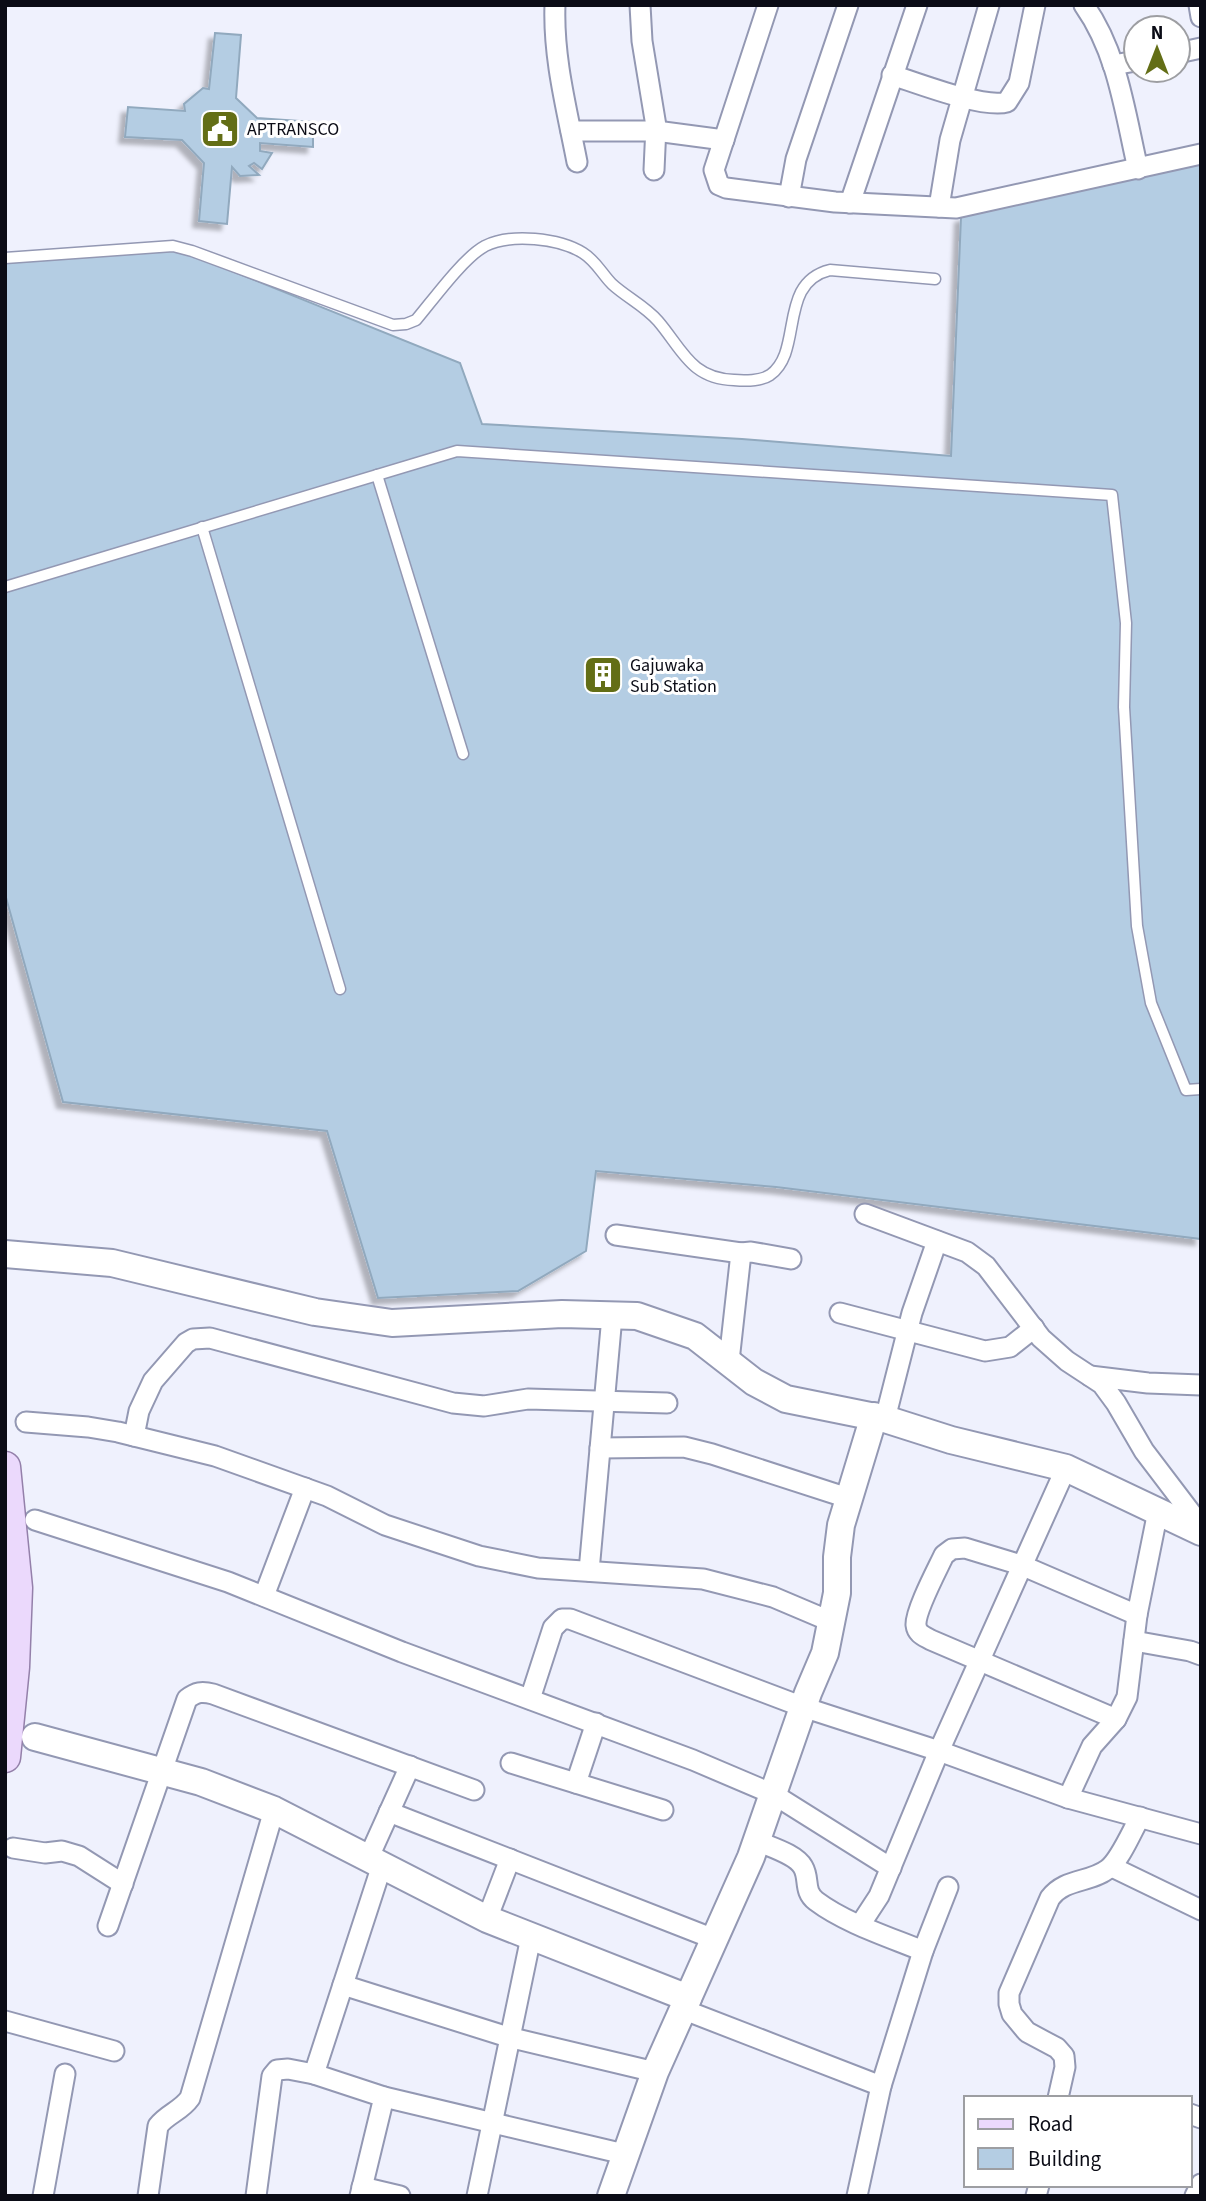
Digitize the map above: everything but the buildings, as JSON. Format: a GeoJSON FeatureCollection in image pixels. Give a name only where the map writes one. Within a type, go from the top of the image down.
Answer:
{"type":"FeatureCollection","features":[{"type":"Feature","properties":{"kind":"main road"},"geometry":{"type":"LineString","coordinates":[[5,1467],[17,1588],[14,1667],[5,1757]]}},
{"type":"Feature","properties":{"kind":"street"},"geometry":{"type":"LineString","coordinates":[[555,5],[554,29],[559,65],[577,162]]}},
{"type":"Feature","properties":{"kind":"street"},"geometry":{"type":"LineString","coordinates":[[640,5],[642,41],[656,131],[654,170]]}},
{"type":"Feature","properties":{"kind":"street"},"geometry":{"type":"LineString","coordinates":[[768,5],[714,170],[719,185],[726,188],[850,203],[956,208],[1201,154]]}},
{"type":"Feature","properties":{"kind":"street"},"geometry":{"type":"LineString","coordinates":[[789,197],[796,159],[848,5]]}},
{"type":"Feature","properties":{"kind":"street"},"geometry":{"type":"LineString","coordinates":[[850,203],[917,5]]}},
{"type":"Feature","properties":{"kind":"street"},"geometry":{"type":"LineString","coordinates":[[939,207],[950,140],[989,5]]}},
{"type":"Feature","properties":{"kind":"street"},"geometry":{"type":"LineString","coordinates":[[892,75],[962,97],[1002,104],[1007,102],[1019,83],[1035,5]]}},
{"type":"Feature","properties":{"kind":"street"},"geometry":{"type":"LineString","coordinates":[[1084,5],[1097,24],[1113,65],[1138,169]]}},
{"type":"Feature","properties":{"kind":"street"},"geometry":{"type":"LineString","coordinates":[[1199,5],[1201,17]]}},
{"type":"Feature","properties":{"kind":"street"},"geometry":{"type":"LineString","coordinates":[[1113,65],[1122,63]]}},
{"type":"Feature","properties":{"kind":"street"},"geometry":{"type":"LineString","coordinates":[[571,131],[656,131],[724,140]]}},
{"type":"Feature","properties":{"kind":"street"},"geometry":{"type":"LineString","coordinates":[[865,1214],[967,1252],[986,1266],[1041,1338],[1067,1362],[1102,1384],[1144,1451],[1201,1526]]}},
{"type":"Feature","properties":{"kind":"street"},"geometry":{"type":"LineString","coordinates":[[616,1235],[791,1259]]}},
{"type":"Feature","properties":{"kind":"street"},"geometry":{"type":"LineString","coordinates":[[611,2196],[654,2072],[757,1841],[803,1707],[825,1653],[832,1622],[841,1525],[937,1241]]}},
{"type":"Feature","properties":{"kind":"street"},"geometry":{"type":"LineString","coordinates":[[729,1362],[741,1253]]}},
{"type":"Feature","properties":{"kind":"street"},"geometry":{"type":"LineString","coordinates":[[5,1254],[112,1263],[315,1312],[392,1323],[562,1314],[637,1316],[695,1336],[754,1382],[786,1399],[879,1418],[951,1440],[1066,1468],[1201,1532]]}},
{"type":"Feature","properties":{"kind":"street"},"geometry":{"type":"LineString","coordinates":[[840,1313],[962,1346],[994,1351],[1010,1347],[1034,1328]]}},
{"type":"Feature","properties":{"kind":"street"},"geometry":{"type":"LineString","coordinates":[[589,1571],[612,1316]]}},
{"type":"Feature","properties":{"kind":"street"},"geometry":{"type":"LineString","coordinates":[[134,1436],[139,1411],[153,1381],[186,1343],[193,1339],[210,1338],[453,1403],[484,1406],[528,1399],[667,1403]]}},
{"type":"Feature","properties":{"kind":"street"},"geometry":{"type":"LineString","coordinates":[[1089,1376],[1148,1383],[1201,1385]]}},
{"type":"Feature","properties":{"kind":"street"},"geometry":{"type":"LineString","coordinates":[[26,1422],[88,1427],[215,1456],[305,1488],[385,1525],[479,1556],[538,1568],[703,1579],[773,1597],[832,1622]]}},
{"type":"Feature","properties":{"kind":"street"},"geometry":{"type":"LineString","coordinates":[[600,1448],[684,1447],[851,1499]]}},
{"type":"Feature","properties":{"kind":"street"},"geometry":{"type":"LineString","coordinates":[[860,1925],[879,1896],[979,1659],[1066,1468]]}},
{"type":"Feature","properties":{"kind":"street"},"geometry":{"type":"LineString","coordinates":[[264,1596],[305,1488]]}},
{"type":"Feature","properties":{"kind":"street"},"geometry":{"type":"LineString","coordinates":[[1068,1798],[1092,1745],[1116,1719],[1127,1697],[1137,1615],[1158,1511]]}},
{"type":"Feature","properties":{"kind":"street"},"geometry":{"type":"LineString","coordinates":[[36,1520],[228,1581],[402,1652],[596,1723],[773,1794],[891,1868]]}},
{"type":"Feature","properties":{"kind":"street"},"geometry":{"type":"LineString","coordinates":[[1116,1719],[931,1640],[920,1634],[916,1626],[918,1614],[944,1555],[952,1549],[965,1548],[1021,1564],[1137,1615]]}},
{"type":"Feature","properties":{"kind":"street"},"geometry":{"type":"LineString","coordinates":[[530,1699],[553,1628],[562,1619],[570,1619],[803,1707],[939,1751],[1068,1798],[1201,1834]]}},
{"type":"Feature","properties":{"kind":"street"},"geometry":{"type":"LineString","coordinates":[[1134,1641],[1190,1651],[1201,1656]]}},
{"type":"Feature","properties":{"kind":"street"},"geometry":{"type":"LineString","coordinates":[[108,1926],[187,1699],[195,1693],[205,1692],[474,1790]]}},
{"type":"Feature","properties":{"kind":"street"},"geometry":{"type":"LineString","coordinates":[[576,1783],[596,1723]]}},
{"type":"Feature","properties":{"kind":"street"},"geometry":{"type":"LineString","coordinates":[[36,1737],[201,1782],[274,1810],[487,1919],[881,2086]]}},
{"type":"Feature","properties":{"kind":"street"},"geometry":{"type":"LineString","coordinates":[[511,1763],[663,1810]]}},
{"type":"Feature","properties":{"kind":"street"},"geometry":{"type":"LineString","coordinates":[[314,2074],[343,1985],[389,1812],[410,1766]]}},
{"type":"Feature","properties":{"kind":"street"},"geometry":{"type":"LineString","coordinates":[[148,2196],[158,2126],[164,2118],[184,2107],[190,2098],[274,1810]]}},
{"type":"Feature","properties":{"kind":"street"},"geometry":{"type":"LineString","coordinates":[[389,1812],[713,1939]]}},
{"type":"Feature","properties":{"kind":"street"},"geometry":{"type":"LineString","coordinates":[[1058,2096],[1065,2067],[1064,2056],[1057,2048],[1027,2032],[1012,2014],[1009,1993],[1055,1891],[1064,1885],[1102,1874],[1112,1867],[1140,1817]]}},
{"type":"Feature","properties":{"kind":"street"},"geometry":{"type":"LineString","coordinates":[[757,1841],[795,1858],[802,1865],[806,1874],[806,1890],[817,1902],[860,1925],[923,1951]]}},
{"type":"Feature","properties":{"kind":"street"},"geometry":{"type":"LineString","coordinates":[[13,1848],[45,1853],[62,1851],[79,1856],[123,1884]]}},
{"type":"Feature","properties":{"kind":"street"},"geometry":{"type":"LineString","coordinates":[[487,1919],[510,1859]]}},
{"type":"Feature","properties":{"kind":"street"},"geometry":{"type":"LineString","coordinates":[[1112,1867],[1201,1910]]}},
{"type":"Feature","properties":{"kind":"street"},"geometry":{"type":"LineString","coordinates":[[857,2196],[881,2086],[923,1951],[948,1887]]}},
{"type":"Feature","properties":{"kind":"street"},"geometry":{"type":"LineString","coordinates":[[477,2196],[508,2037],[531,1937]]}},
{"type":"Feature","properties":{"kind":"street"},"geometry":{"type":"LineString","coordinates":[[343,1985],[508,2037],[654,2072]]}},
{"type":"Feature","properties":{"kind":"street"},"geometry":{"type":"LineString","coordinates":[[5,2021],[114,2051]]}},
{"type":"Feature","properties":{"kind":"street"},"geometry":{"type":"LineString","coordinates":[[256,2196],[272,2076],[277,2070],[288,2069],[314,2074],[384,2097],[624,2154]]}},
{"type":"Feature","properties":{"kind":"street"},"geometry":{"type":"LineString","coordinates":[[43,2196],[65,2074]]}},
{"type":"Feature","properties":{"kind":"street"},"geometry":{"type":"LineString","coordinates":[[384,2097],[361,2191],[400,2196]]}},
{"type":"Feature","properties":{"kind":"street"},"geometry":{"type":"LineString","coordinates":[[1195,2196],[1201,2184]]}},
{"type":"Feature","properties":{"kind":"lane"},"geometry":{"type":"LineString","coordinates":[[5,258],[173,246],[393,326],[416,320],[463,265],[485,246],[511,238],[544,239],[581,251],[596,263],[612,284],[656,318],[694,367],[717,378],[733,380],[769,376],[777,368],[784,355],[804,285],[818,273],[830,270],[935,279]]}},
{"type":"Feature","properties":{"kind":"lane"},"geometry":{"type":"LineString","coordinates":[[5,587],[457,451],[1112,495],[1126,623],[1124,707],[1137,926],[1151,1003],[1186,1090],[1201,1088]]}},
{"type":"Feature","properties":{"kind":"lane"},"geometry":{"type":"LineString","coordinates":[[377,475],[463,754]]}},
{"type":"Feature","properties":{"kind":"lane"},"geometry":{"type":"LineString","coordinates":[[202,527],[340,989]]}},
{"type":"Feature","properties":{"kind":"place","name":"APTRANSCO"},"geometry":{"type":"Point","coordinates":[220,129]}},
{"type":"Feature","properties":{"kind":"place","name":"Gajuwaka Sub Station"},"geometry":{"type":"Point","coordinates":[603,675]}}]}
